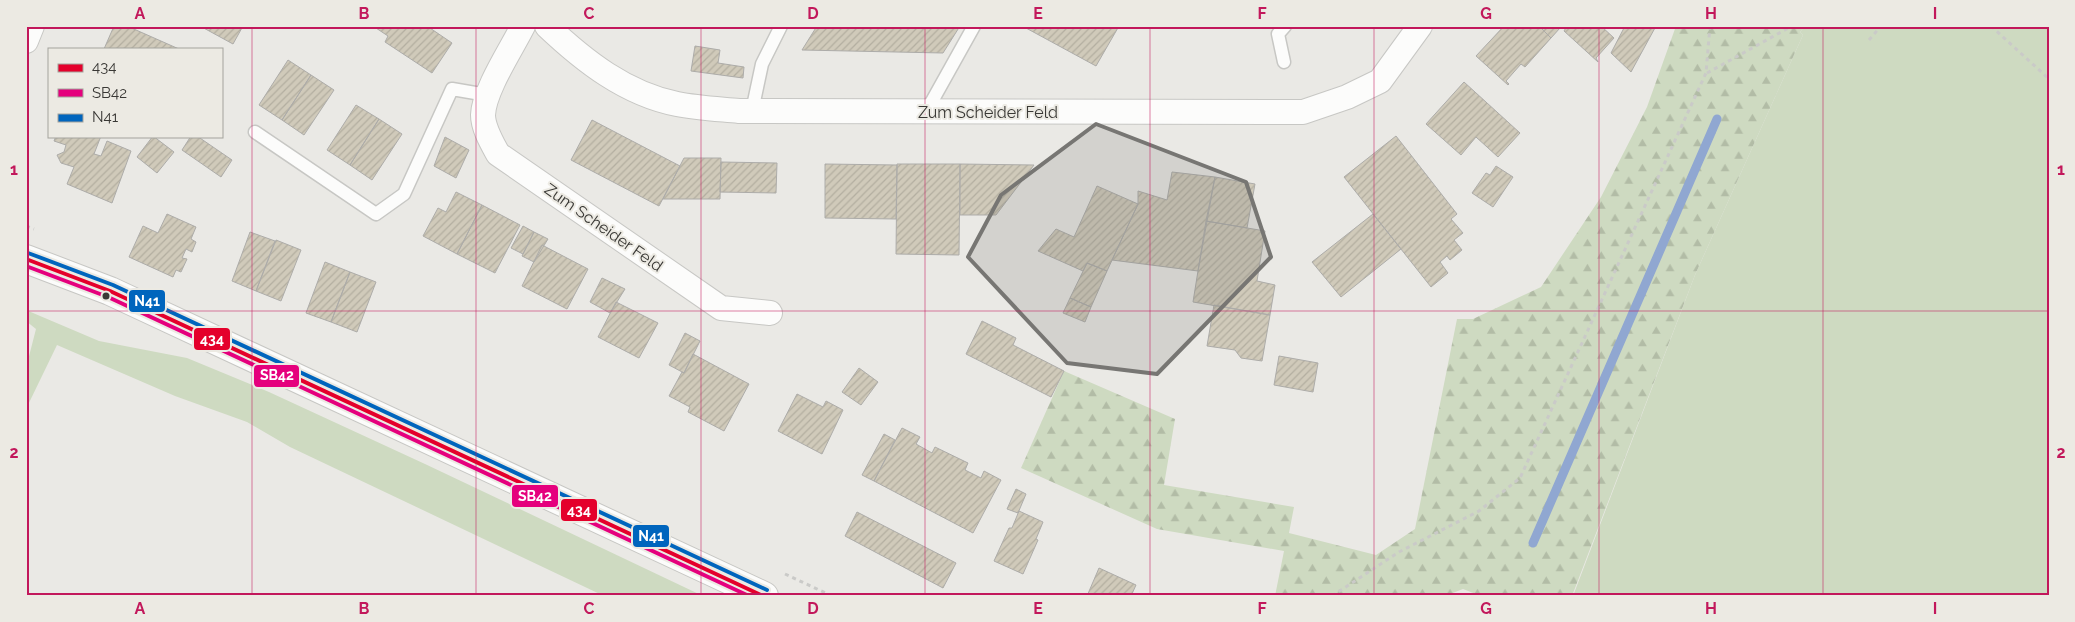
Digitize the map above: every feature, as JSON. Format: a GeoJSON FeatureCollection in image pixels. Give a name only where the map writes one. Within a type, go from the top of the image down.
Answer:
{"type":"FeatureCollection","features":[{"type":"Feature","properties":{"kind":"main road"},"geometry":{"type":"LineString","coordinates":[[26,258],[110,291],[764,596]]}},
{"type":"Feature","properties":{"kind":"street"},"geometry":{"type":"LineString","coordinates":[[26,41],[32,26]]}},
{"type":"Feature","properties":{"kind":"street","name":"Zum Scheider Feld"},"geometry":{"type":"LineString","coordinates":[[523,26],[487,95],[483,116],[489,138],[498,154],[721,308],[770,314]]}},
{"type":"Feature","properties":{"kind":"street","name":"Zum Scheider Feld"},"geometry":{"type":"LineString","coordinates":[[547,26],[573,51],[610,78],[638,91],[677,104],[739,111],[926,112],[1303,112],[1347,98],[1380,81],[1420,26]]}},
{"type":"Feature","properties":{"kind":"lane"},"geometry":{"type":"LineString","coordinates":[[752,111],[762,64],[781,26]]}},
{"type":"Feature","properties":{"kind":"lane"},"geometry":{"type":"LineString","coordinates":[[926,112],[974,26]]}},
{"type":"Feature","properties":{"kind":"lane"},"geometry":{"type":"LineString","coordinates":[[1284,62],[1278,34],[1285,26]]}},
{"type":"Feature","properties":{"kind":"lane"},"geometry":{"type":"LineString","coordinates":[[255,132],[376,214],[404,194],[452,89],[487,95]]}},
{"type":"Feature","properties":{"kind":"path"},"geometry":{"type":"LineString","coordinates":[[1332,596],[1399,552],[1480,511],[1520,478],[1706,73],[1710,26]]}},
{"type":"Feature","properties":{"kind":"path"},"geometry":{"type":"LineString","coordinates":[[1706,73],[1792,26]]}},
{"type":"Feature","properties":{"kind":"path"},"geometry":{"type":"LineString","coordinates":[[1868,40],[1881,26]]}},
{"type":"Feature","properties":{"kind":"path"},"geometry":{"type":"LineString","coordinates":[[1991,26],[2049,79]]}},
{"type":"Feature","properties":{"kind":"highlighted area"},"geometry":{"type":"Polygon","coordinates":[[[1096,124],[1246,182],[1271,257],[1157,374],[1067,363],[968,257],[1001,195],[1096,124]]]}},
{"type":"Feature","properties":{"kind":"green space"},"geometry":{"type":"Polygon","coordinates":[[[1676,26],[1805,26],[1800,32],[1803,35],[1695,275],[1572,596],[1481,596],[1463,589],[1445,596],[1275,596],[1284,551],[1157,529],[1021,468],[1064,371],[1175,419],[1164,485],[1294,507],[1289,533],[1376,555],[1415,529],[1457,319],[1473,319],[1541,287],[1601,197],[1647,107],[1676,26]]]}},
{"type":"Feature","properties":{"kind":"green space"},"geometry":{"type":"Polygon","coordinates":[[[1805,26],[2049,26],[2049,596],[1573,596],[1695,275],[1803,35],[1800,32],[1805,26]]]}},
{"type":"Feature","properties":{"kind":"green space"},"geometry":{"type":"Polygon","coordinates":[[[26,310],[99,341],[187,358],[269,392],[703,596],[604,596],[290,447],[247,422],[175,396],[57,345],[26,409],[26,368],[36,329],[26,321],[26,310]]]}},
{"type":"Feature","properties":{"kind":"building"},"geometry":{"type":"Polygon","coordinates":[[[114,26],[127,26],[177,48],[104,48],[114,26]]]}},
{"type":"Feature","properties":{"kind":"building"},"geometry":{"type":"Polygon","coordinates":[[[200,26],[243,26],[233,44],[200,26]]]}},
{"type":"Feature","properties":{"kind":"building"},"geometry":{"type":"Polygon","coordinates":[[[373,26],[427,26],[452,43],[432,73],[385,42],[388,36],[373,26]]]}},
{"type":"Feature","properties":{"kind":"building"},"geometry":{"type":"Polygon","coordinates":[[[817,26],[960,26],[943,53],[802,50],[817,26]]]}},
{"type":"Feature","properties":{"kind":"building"},"geometry":{"type":"Polygon","coordinates":[[[1027,26],[1119,26],[1096,66],[1026,28],[1027,26]]]}},
{"type":"Feature","properties":{"kind":"building"},"geometry":{"type":"Polygon","coordinates":[[[1504,26],[1539,26],[1551,38],[1525,67],[1521,64],[1506,81],[1508,85],[1476,56],[1504,26]]]}},
{"type":"Feature","properties":{"kind":"building"},"geometry":{"type":"Polygon","coordinates":[[[1539,26],[1558,26],[1560,28],[1551,38],[1539,26]]]}},
{"type":"Feature","properties":{"kind":"building"},"geometry":{"type":"Polygon","coordinates":[[[1567,26],[1601,26],[1614,38],[1596,58],[1598,62],[1564,31],[1567,26]]]}},
{"type":"Feature","properties":{"kind":"building"},"geometry":{"type":"Polygon","coordinates":[[[1625,26],[1656,26],[1631,72],[1611,53],[1625,26]]]}},
{"type":"Feature","properties":{"kind":"building"},"geometry":{"type":"Polygon","coordinates":[[[695,46],[720,50],[718,63],[744,67],[743,78],[691,71],[695,46]]]}},
{"type":"Feature","properties":{"kind":"building"},"geometry":{"type":"Polygon","coordinates":[[[288,60],[311,75],[282,120],[259,105],[288,60]]]}},
{"type":"Feature","properties":{"kind":"building"},"geometry":{"type":"Polygon","coordinates":[[[311,75],[334,90],[304,135],[282,120],[311,75]]]}},
{"type":"Feature","properties":{"kind":"building"},"geometry":{"type":"Polygon","coordinates":[[[1464,82],[1520,133],[1498,157],[1476,137],[1461,155],[1426,124],[1464,82]]]}},
{"type":"Feature","properties":{"kind":"building"},"geometry":{"type":"Polygon","coordinates":[[[356,105],[379,119],[350,165],[327,150],[356,105]]]}},
{"type":"Feature","properties":{"kind":"building"},"geometry":{"type":"Polygon","coordinates":[[[379,119],[402,134],[372,180],[350,165],[379,119]]]}},
{"type":"Feature","properties":{"kind":"building"},"geometry":{"type":"Polygon","coordinates":[[[592,120],[680,166],[659,206],[571,160],[592,120]]]}},
{"type":"Feature","properties":{"kind":"building"},"geometry":{"type":"Polygon","coordinates":[[[1396,136],[1457,214],[1451,219],[1463,233],[1454,240],[1462,250],[1450,260],[1447,256],[1440,262],[1448,273],[1431,287],[1344,177],[1396,136]]]}},
{"type":"Feature","properties":{"kind":"building"},"geometry":{"type":"Polygon","coordinates":[[[445,137],[469,150],[456,178],[434,166],[445,137]]]}},
{"type":"Feature","properties":{"kind":"building"},"geometry":{"type":"Polygon","coordinates":[[[55,138],[100,138],[94,154],[101,156],[107,141],[131,151],[112,203],[67,184],[74,167],[61,163],[57,155],[64,152],[66,145],[54,141],[55,138]]]}},
{"type":"Feature","properties":{"kind":"building"},"geometry":{"type":"Polygon","coordinates":[[[151,138],[156,138],[174,152],[157,173],[137,157],[151,138]]]}},
{"type":"Feature","properties":{"kind":"building"},"geometry":{"type":"Polygon","coordinates":[[[190,138],[200,138],[232,160],[221,177],[182,150],[190,138]]]}},
{"type":"Feature","properties":{"kind":"building"},"geometry":{"type":"Polygon","coordinates":[[[684,158],[721,158],[720,199],[663,199],[684,158]]]}},
{"type":"Feature","properties":{"kind":"building"},"geometry":{"type":"Polygon","coordinates":[[[721,162],[777,163],[776,193],[720,192],[721,162]]]}},
{"type":"Feature","properties":{"kind":"building"},"geometry":{"type":"Polygon","coordinates":[[[825,164],[897,165],[896,219],[825,218],[825,164]]]}},
{"type":"Feature","properties":{"kind":"building"},"geometry":{"type":"Polygon","coordinates":[[[897,164],[960,164],[959,255],[896,254],[897,164]]]}},
{"type":"Feature","properties":{"kind":"building"},"geometry":{"type":"Polygon","coordinates":[[[960,164],[1034,165],[996,215],[960,215],[960,164]]]}},
{"type":"Feature","properties":{"kind":"building"},"geometry":{"type":"Polygon","coordinates":[[[1496,166],[1513,177],[1493,207],[1472,193],[1486,173],[1490,175],[1496,166]]]}},
{"type":"Feature","properties":{"kind":"building"},"geometry":{"type":"Polygon","coordinates":[[[1172,172],[1215,177],[1198,271],[1112,260],[1138,204],[1138,191],[1167,200],[1172,172]]]}},
{"type":"Feature","properties":{"kind":"building"},"geometry":{"type":"Polygon","coordinates":[[[1215,177],[1255,184],[1247,228],[1206,221],[1215,177]]]}},
{"type":"Feature","properties":{"kind":"building"},"geometry":{"type":"Polygon","coordinates":[[[1097,186],[1138,204],[1107,271],[1087,263],[1083,271],[1038,251],[1056,229],[1074,237],[1097,186]]]}},
{"type":"Feature","properties":{"kind":"building"},"geometry":{"type":"Polygon","coordinates":[[[456,192],[482,205],[457,254],[423,236],[438,208],[446,212],[456,192]]]}},
{"type":"Feature","properties":{"kind":"building"},"geometry":{"type":"Polygon","coordinates":[[[482,205],[520,225],[495,273],[457,254],[482,205]]]}},
{"type":"Feature","properties":{"kind":"building"},"geometry":{"type":"Polygon","coordinates":[[[167,214],[196,227],[191,239],[196,242],[192,252],[186,249],[182,258],[187,259],[181,272],[176,270],[173,277],[129,257],[143,226],[158,233],[167,214]]]}},
{"type":"Feature","properties":{"kind":"building"},"geometry":{"type":"Polygon","coordinates":[[[1373,214],[1401,249],[1341,297],[1312,262],[1373,214]]]}},
{"type":"Feature","properties":{"kind":"building"},"geometry":{"type":"Polygon","coordinates":[[[1206,221],[1265,231],[1257,281],[1275,285],[1270,315],[1193,302],[1206,221]]]}},
{"type":"Feature","properties":{"kind":"building"},"geometry":{"type":"Polygon","coordinates":[[[523,226],[534,232],[523,254],[511,248],[523,226]]]}},
{"type":"Feature","properties":{"kind":"building"},"geometry":{"type":"Polygon","coordinates":[[[250,232],[275,241],[256,291],[232,281],[250,232]]]}},
{"type":"Feature","properties":{"kind":"building"},"geometry":{"type":"Polygon","coordinates":[[[534,232],[548,239],[534,262],[522,256],[534,232]]]}},
{"type":"Feature","properties":{"kind":"building"},"geometry":{"type":"Polygon","coordinates":[[[276,240],[301,250],[281,301],[256,291],[276,240]]]}},
{"type":"Feature","properties":{"kind":"building"},"geometry":{"type":"Polygon","coordinates":[[[542,245],[588,269],[567,309],[522,286],[542,245]]]}},
{"type":"Feature","properties":{"kind":"building"},"geometry":{"type":"Polygon","coordinates":[[[325,262],[350,272],[331,322],[306,313],[325,262]]]}},
{"type":"Feature","properties":{"kind":"building"},"geometry":{"type":"Polygon","coordinates":[[[1087,263],[1107,271],[1091,307],[1070,298],[1087,263]]]}},
{"type":"Feature","properties":{"kind":"building"},"geometry":{"type":"Polygon","coordinates":[[[350,272],[376,282],[357,332],[331,322],[350,272]]]}},
{"type":"Feature","properties":{"kind":"building"},"geometry":{"type":"Polygon","coordinates":[[[602,278],[625,289],[610,313],[590,302],[602,278]]]}},
{"type":"Feature","properties":{"kind":"building"},"geometry":{"type":"Polygon","coordinates":[[[1070,298],[1091,307],[1085,322],[1063,313],[1070,298]]]}},
{"type":"Feature","properties":{"kind":"building"},"geometry":{"type":"Polygon","coordinates":[[[616,302],[658,323],[639,358],[598,337],[616,302]]]}},
{"type":"Feature","properties":{"kind":"building"},"geometry":{"type":"Polygon","coordinates":[[[1214,305],[1270,315],[1262,361],[1241,358],[1235,350],[1207,346],[1214,305]]]}},
{"type":"Feature","properties":{"kind":"building"},"geometry":{"type":"Polygon","coordinates":[[[982,321],[1016,338],[1013,345],[1064,371],[1051,397],[966,354],[982,321]]]}},
{"type":"Feature","properties":{"kind":"building"},"geometry":{"type":"Polygon","coordinates":[[[685,333],[700,341],[684,373],[669,365],[685,333]]]}},
{"type":"Feature","properties":{"kind":"building"},"geometry":{"type":"Polygon","coordinates":[[[693,354],[749,384],[724,431],[688,412],[690,407],[669,396],[682,372],[684,373],[693,354]]]}},
{"type":"Feature","properties":{"kind":"building"},"geometry":{"type":"Polygon","coordinates":[[[1279,356],[1318,363],[1313,392],[1274,385],[1279,356]]]}},
{"type":"Feature","properties":{"kind":"building"},"geometry":{"type":"Polygon","coordinates":[[[859,368],[878,382],[861,405],[842,392],[859,368]]]}},
{"type":"Feature","properties":{"kind":"building"},"geometry":{"type":"Polygon","coordinates":[[[797,394],[823,407],[826,401],[843,410],[822,454],[778,431],[797,394]]]}},
{"type":"Feature","properties":{"kind":"building"},"geometry":{"type":"Polygon","coordinates":[[[902,428],[920,437],[916,444],[932,453],[935,447],[968,463],[965,470],[981,478],[984,471],[1001,480],[973,533],[874,481],[902,428]]]}},
{"type":"Feature","properties":{"kind":"building"},"geometry":{"type":"Polygon","coordinates":[[[884,434],[895,440],[874,481],[862,475],[884,434]]]}},
{"type":"Feature","properties":{"kind":"building"},"geometry":{"type":"Polygon","coordinates":[[[1016,489],[1026,494],[1018,513],[1007,509],[1016,489]]]}},
{"type":"Feature","properties":{"kind":"building"},"geometry":{"type":"Polygon","coordinates":[[[1019,511],[1043,522],[1036,539],[1038,540],[1023,574],[994,561],[1019,511]]]}},
{"type":"Feature","properties":{"kind":"building"},"geometry":{"type":"Polygon","coordinates":[[[857,512],[956,563],[943,588],[845,536],[857,512]]]}},
{"type":"Feature","properties":{"kind":"building"},"geometry":{"type":"Polygon","coordinates":[[[1099,568],[1136,585],[1131,596],[1087,596],[1099,568]]]}},
{"type":"Feature","properties":{"kind":"waterway"},"geometry":{"type":"LineString","coordinates":[[1533,543],[1717,119]]}},
{"type":"Feature","properties":{"kind":"transit line","name":"N41"},"geometry":{"type":"LineString","coordinates":[[28,253],[113,285],[767,590]]}},
{"type":"Feature","properties":{"kind":"transit line","name":"434"},"geometry":{"type":"LineString","coordinates":[[26,259],[110,291],[763,596]]}},
{"type":"Feature","properties":{"kind":"transit line","name":"SB42"},"geometry":{"type":"LineString","coordinates":[[26,266],[108,297],[749,596]]}}]}
